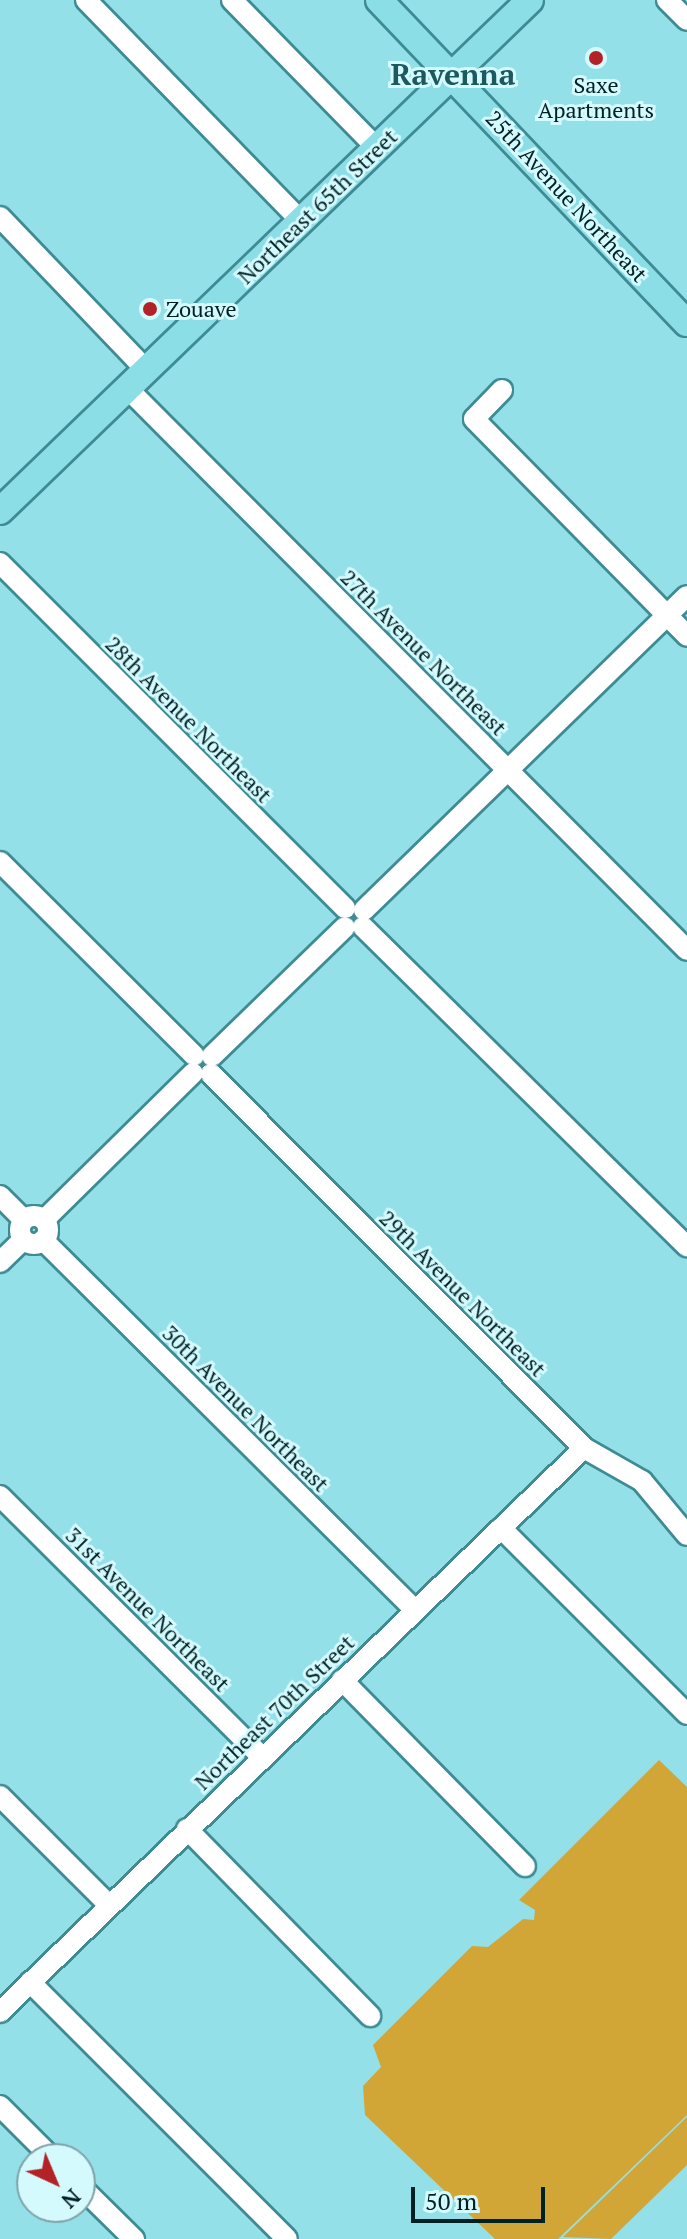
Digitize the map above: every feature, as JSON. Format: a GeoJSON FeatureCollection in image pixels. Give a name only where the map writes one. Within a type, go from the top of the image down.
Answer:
{"type":"FeatureCollection","features":[{"type":"Feature","properties":{"kind":"main road","name":"25th Avenue Northeast"},"geometry":{"type":"LineString","coordinates":[[379,0],[687,323]]}},
{"type":"Feature","properties":{"kind":"main road","name":"Northeast 65th Street"},"geometry":{"type":"LineString","coordinates":[[0,511],[530,0]]}},
{"type":"Feature","properties":{"kind":"street"},"geometry":{"type":"LineString","coordinates":[[86,0],[301,221]]}},
{"type":"Feature","properties":{"kind":"street"},"geometry":{"type":"LineString","coordinates":[[232,0],[377,148]]}},
{"type":"Feature","properties":{"kind":"street"},"geometry":{"type":"LineString","coordinates":[[667,0],[687,20]]}},
{"type":"Feature","properties":{"kind":"street"},"geometry":{"type":"LineString","coordinates":[[0,217],[146,370]]}},
{"type":"Feature","properties":{"kind":"street","name":"27th Avenue Northeast"},"geometry":{"type":"LineString","coordinates":[[127,388],[687,950]]}},
{"type":"Feature","properties":{"kind":"street"},"geometry":{"type":"LineString","coordinates":[[502,390],[474,419],[687,636]]}},
{"type":"Feature","properties":{"kind":"street","name":"28th Avenue Northeast"},"geometry":{"type":"LineString","coordinates":[[0,563],[687,1247]]}},
{"type":"Feature","properties":{"kind":"street"},"geometry":{"type":"LineString","coordinates":[[0,1262],[687,596]]}},
{"type":"Feature","properties":{"kind":"street","name":"29th Avenue Northeast"},"geometry":{"type":"LineString","coordinates":[[0,862],[584,1448],[642,1481],[687,1535]]}},
{"type":"Feature","properties":{"kind":"street","name":"30th Avenue Northeast"},"geometry":{"type":"LineString","coordinates":[[0,1196],[415,1610]]}},
{"type":"Feature","properties":{"kind":"street","name":"Northeast 70th Street"},"geometry":{"type":"LineString","coordinates":[[4,2000],[30,1982],[584,1448]]}},
{"type":"Feature","properties":{"kind":"street","name":"31st Avenue Northeast"},"geometry":{"type":"LineString","coordinates":[[0,1496],[262,1757]]}},
{"type":"Feature","properties":{"kind":"street"},"geometry":{"type":"LineString","coordinates":[[501,1528],[687,1714]]}},
{"type":"Feature","properties":{"kind":"street"},"geometry":{"type":"LineString","coordinates":[[342,1680],[525,1866]]}},
{"type":"Feature","properties":{"kind":"street"},"geometry":{"type":"LineString","coordinates":[[0,1796],[109,1905]]}},
{"type":"Feature","properties":{"kind":"street"},"geometry":{"type":"LineString","coordinates":[[187,1829],[370,2016]]}},
{"type":"Feature","properties":{"kind":"street"},"geometry":{"type":"LineString","coordinates":[[30,1982],[287,2239]]}},
{"type":"Feature","properties":{"kind":"street"},"geometry":{"type":"LineString","coordinates":[[0,2106],[37,2143]]}},
{"type":"Feature","properties":{"kind":"street"},"geometry":{"type":"LineString","coordinates":[[96,2202],[134,2239]]}},
{"type":"Feature","properties":{"kind":"shaded area"},"geometry":{"type":"Polygon","coordinates":[[[659,1760],[687,1787],[687,2115],[558,2239],[495,2239],[365,2115],[363,2086],[381,2067],[373,2045],[472,1946],[488,1947],[523,1919],[534,1920],[535,1910],[519,1900],[659,1760]]]}},
{"type":"Feature","properties":{"kind":"shaded area"},"geometry":{"type":"Polygon","coordinates":[[[687,2117],[687,2165],[611,2239],[563,2237],[687,2117]]]}},
{"type":"Feature","properties":{"kind":"place","name":"Saxe Apartments"},"geometry":{"type":"Point","coordinates":[596,58]}},
{"type":"Feature","properties":{"kind":"place","name":"Zouave"},"geometry":{"type":"Point","coordinates":[150,309]}},
{"type":"Feature","properties":{"kind":"district","name":"Ravenna"},"geometry":{"type":"Point","coordinates":[453,74]}}]}
